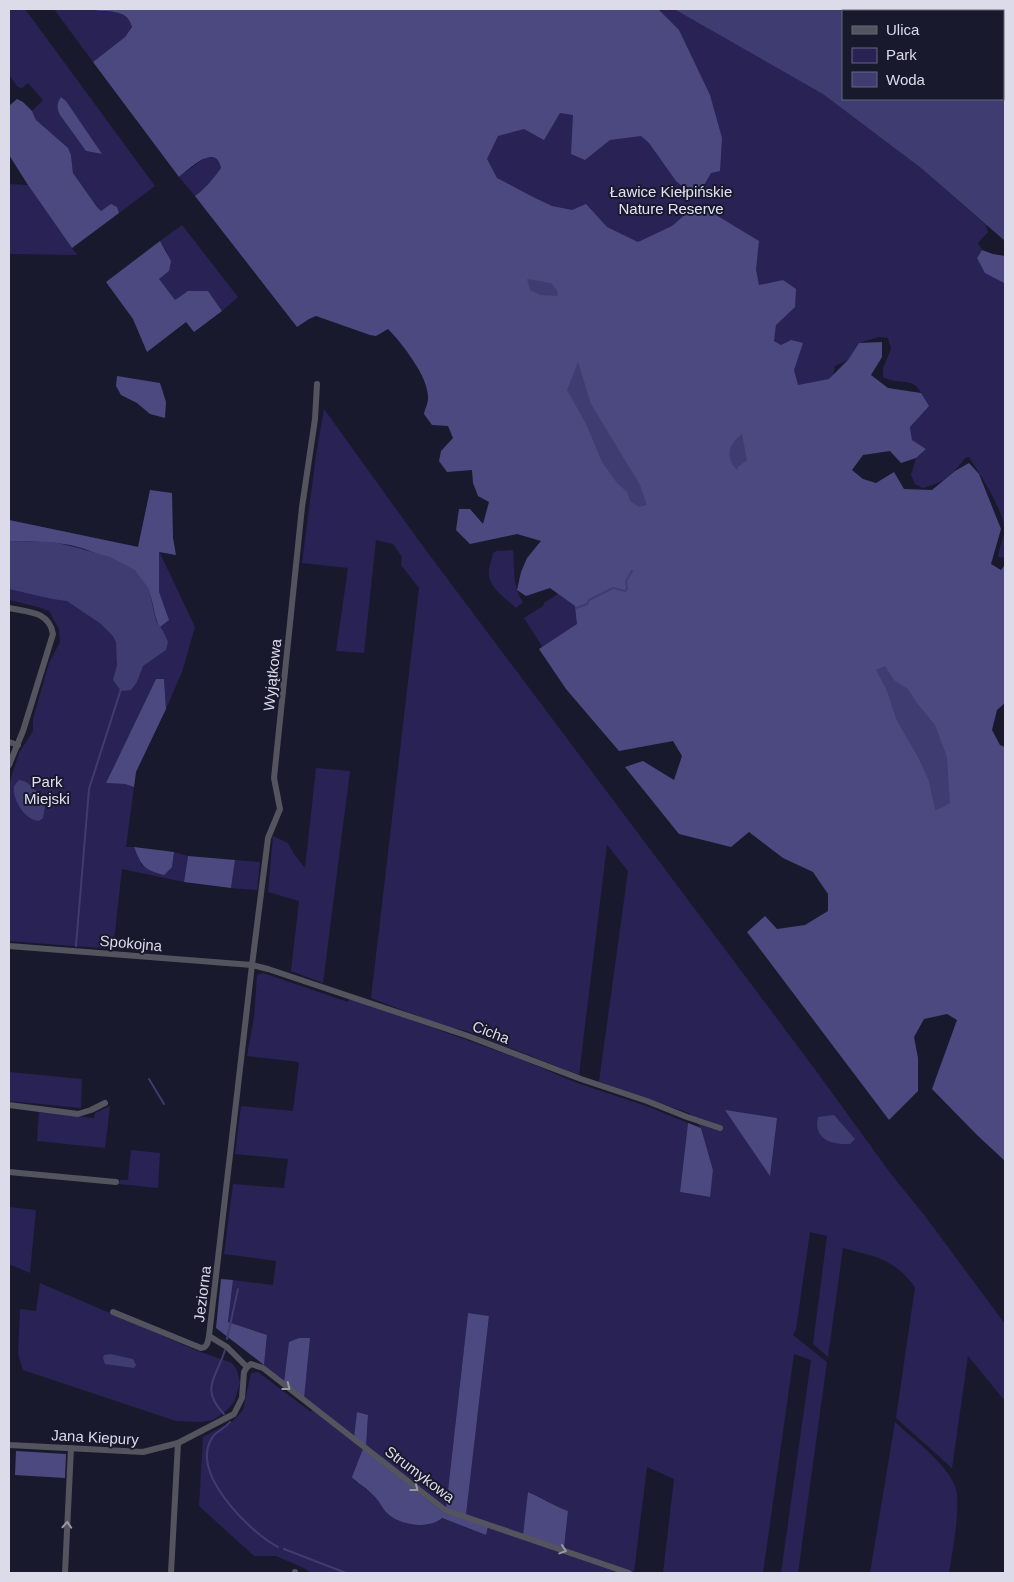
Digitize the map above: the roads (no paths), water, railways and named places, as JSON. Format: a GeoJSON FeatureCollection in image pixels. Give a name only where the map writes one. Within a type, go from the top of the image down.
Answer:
{"type":"FeatureCollection","features":[{"type":"Feature","properties":{"kind":"street","name":"Wyjątkowa"},"geometry":{"type":"LineString","coordinates":[[252,965],[268,838],[280,809],[274,778],[302,507],[312,438],[317,384]]}},
{"type":"Feature","properties":{"kind":"street"},"geometry":{"type":"LineString","coordinates":[[9,608],[44,617],[52,626],[53,634],[18,745],[9,766]]}},
{"type":"Feature","properties":{"kind":"street"},"geometry":{"type":"LineString","coordinates":[[9,742],[18,745]]}},
{"type":"Feature","properties":{"kind":"street","name":"Spokojna"},"geometry":{"type":"LineString","coordinates":[[9,946],[252,965]]}},
{"type":"Feature","properties":{"kind":"street","name":"Cicha"},"geometry":{"type":"LineString","coordinates":[[252,965],[307,981],[462,1034],[581,1080],[647,1101],[720,1128]]}},
{"type":"Feature","properties":{"kind":"street","name":"Jeziorna"},"geometry":{"type":"LineString","coordinates":[[246,1367],[227,1347],[209,1336],[252,965]]}},
{"type":"Feature","properties":{"kind":"street"},"geometry":{"type":"LineString","coordinates":[[9,1105],[78,1114],[105,1103]]}},
{"type":"Feature","properties":{"kind":"street"},"geometry":{"type":"LineString","coordinates":[[9,1172],[116,1182]]}},
{"type":"Feature","properties":{"kind":"street"},"geometry":{"type":"LineString","coordinates":[[113,1312],[201,1348],[208,1344],[209,1336]]}},
{"type":"Feature","properties":{"kind":"street","name":"Strumykowa"},"geometry":{"type":"LineString","coordinates":[[246,1367],[251,1364],[263,1368],[445,1510],[630,1573]]}},
{"type":"Feature","properties":{"kind":"street"},"geometry":{"type":"LineString","coordinates":[[171,1573],[178,1443],[234,1414],[242,1398],[246,1367]]}},
{"type":"Feature","properties":{"kind":"street","name":"Jana Kiepury"},"geometry":{"type":"LineString","coordinates":[[9,1445],[144,1452],[178,1443]]}},
{"type":"Feature","properties":{"kind":"street"},"geometry":{"type":"LineString","coordinates":[[65,1573],[71,1448]]}},
{"type":"Feature","properties":{"kind":"water"},"geometry":{"type":"Polygon","coordinates":[[[674,9],[1005,9],[1005,241],[921,168],[823,94],[674,9]]]}},
{"type":"Feature","properties":{"kind":"water"},"geometry":{"type":"Polygon","coordinates":[[[527,279],[551,283],[557,290],[558,296],[540,295],[530,290],[527,279]]]}},
{"type":"Feature","properties":{"kind":"water"},"geometry":{"type":"Polygon","coordinates":[[[578,362],[591,404],[640,485],[647,505],[639,507],[630,501],[627,492],[617,483],[602,462],[586,424],[567,390],[578,362]]]}},
{"type":"Feature","properties":{"kind":"water"},"geometry":{"type":"Polygon","coordinates":[[[742,434],[747,460],[737,470],[731,460],[730,451],[734,442],[742,434]]]}},
{"type":"Feature","properties":{"kind":"water"},"geometry":{"type":"Polygon","coordinates":[[[9,541],[53,542],[110,557],[135,570],[149,589],[156,621],[168,642],[166,650],[143,666],[137,682],[131,690],[121,691],[113,680],[117,665],[116,642],[113,636],[101,624],[67,601],[9,589],[9,541]]]}},
{"type":"Feature","properties":{"kind":"water"},"geometry":{"type":"Polygon","coordinates":[[[885,666],[894,680],[908,689],[935,725],[947,757],[950,803],[941,808],[935,810],[929,781],[919,759],[896,719],[887,691],[876,670],[885,666]]]}},
{"type":"Feature","properties":{"kind":"water"},"geometry":{"type":"Polygon","coordinates":[[[19,780],[32,787],[45,807],[43,818],[39,821],[28,817],[17,803],[14,786],[19,780]]]}},
{"type":"Feature","properties":{"kind":"water"},"geometry":{"type":"Polygon","coordinates":[[[834,1115],[855,1139],[850,1144],[830,1142],[818,1131],[818,1117],[834,1115]]]}},
{"type":"Feature","properties":{"kind":"water"},"geometry":{"type":"Polygon","coordinates":[[[110,1354],[133,1359],[136,1365],[134,1368],[105,1364],[104,1355],[110,1354]]]}},
{"type":"Feature","properties":{"kind":"waterway"},"geometry":{"type":"LineString","coordinates":[[576,608],[587,604],[589,600],[613,588],[625,591],[627,589],[626,581],[632,571]]}},
{"type":"Feature","properties":{"kind":"waterway"},"geometry":{"type":"LineString","coordinates":[[76,946],[89,789],[121,689]]}},
{"type":"Feature","properties":{"kind":"waterway"},"geometry":{"type":"LineString","coordinates":[[149,1079],[164,1104]]}},
{"type":"Feature","properties":{"kind":"waterway"},"geometry":{"type":"LineString","coordinates":[[227,1339],[238,1289]]}},
{"type":"Feature","properties":{"kind":"waterway"},"geometry":{"type":"LineString","coordinates":[[224,1414],[212,1397],[211,1389],[225,1350]]}},
{"type":"Feature","properties":{"kind":"waterway"},"geometry":{"type":"LineString","coordinates":[[230,1422],[215,1434],[210,1441],[207,1460],[211,1475],[219,1490],[242,1518],[254,1530],[278,1547]]}},
{"type":"Feature","properties":{"kind":"waterway"},"geometry":{"type":"LineString","coordinates":[[284,1549],[346,1573]]}},
{"type":"Feature","properties":{"kind":"park label","name":"Ławice Kiełpińskie Nature Reserve"},"geometry":{"type":"Point","coordinates":[671,200]}},
{"type":"Feature","properties":{"kind":"park label","name":"Park Miejski"},"geometry":{"type":"Point","coordinates":[47,790]}}]}
